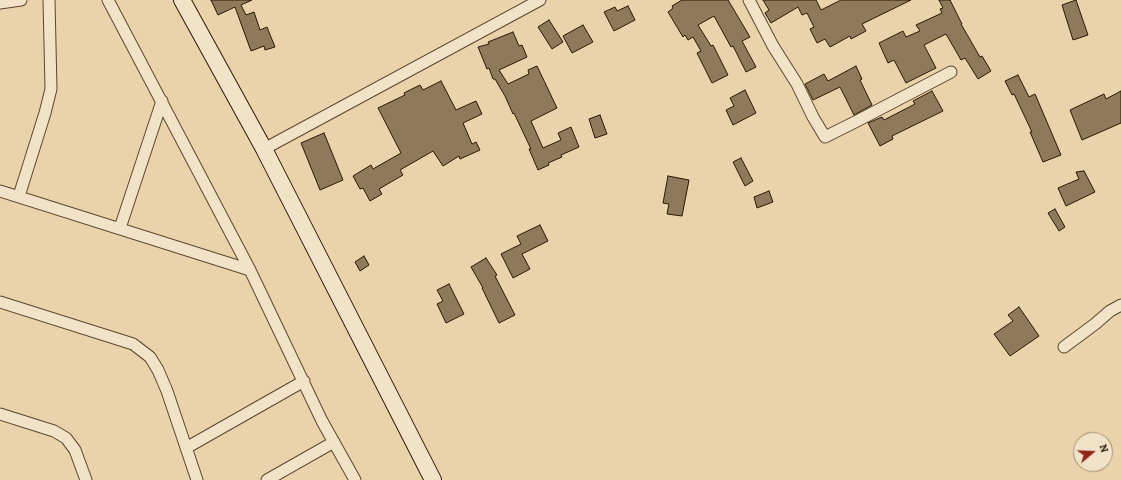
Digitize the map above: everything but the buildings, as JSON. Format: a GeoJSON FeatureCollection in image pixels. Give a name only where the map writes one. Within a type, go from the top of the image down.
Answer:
{"type":"FeatureCollection","features":[{"type":"Feature","properties":{"kind":"street"},"geometry":{"type":"LineString","coordinates":[[0,3],[21,0]]}},
{"type":"Feature","properties":{"kind":"street"},"geometry":{"type":"LineString","coordinates":[[19,196],[45,113],[50,89],[49,0]]}},
{"type":"Feature","properties":{"kind":"street"},"geometry":{"type":"LineString","coordinates":[[108,0],[250,270],[334,442],[355,480]]}},
{"type":"Feature","properties":{"kind":"street"},"geometry":{"type":"LineString","coordinates":[[182,0],[264,149],[433,480]]}},
{"type":"Feature","properties":{"kind":"street"},"geometry":{"type":"LineString","coordinates":[[264,149],[540,0]]}},
{"type":"Feature","properties":{"kind":"street"},"geometry":{"type":"LineString","coordinates":[[749,0],[773,46],[797,84],[824,137],[951,72]]}},
{"type":"Feature","properties":{"kind":"street"},"geometry":{"type":"LineString","coordinates":[[120,228],[162,101]]}},
{"type":"Feature","properties":{"kind":"street"},"geometry":{"type":"LineString","coordinates":[[0,190],[250,270]]}},
{"type":"Feature","properties":{"kind":"street"},"geometry":{"type":"LineString","coordinates":[[0,302],[133,344],[150,357],[167,391],[197,480]]}},
{"type":"Feature","properties":{"kind":"street"},"geometry":{"type":"LineString","coordinates":[[1064,348],[1110,311],[1121,305]]}},
{"type":"Feature","properties":{"kind":"street"},"geometry":{"type":"LineString","coordinates":[[186,448],[304,381]]}},
{"type":"Feature","properties":{"kind":"street"},"geometry":{"type":"LineString","coordinates":[[0,414],[54,431],[66,438],[75,450],[86,480]]}},
{"type":"Feature","properties":{"kind":"street"},"geometry":{"type":"LineString","coordinates":[[267,480],[334,442]]}}]}
